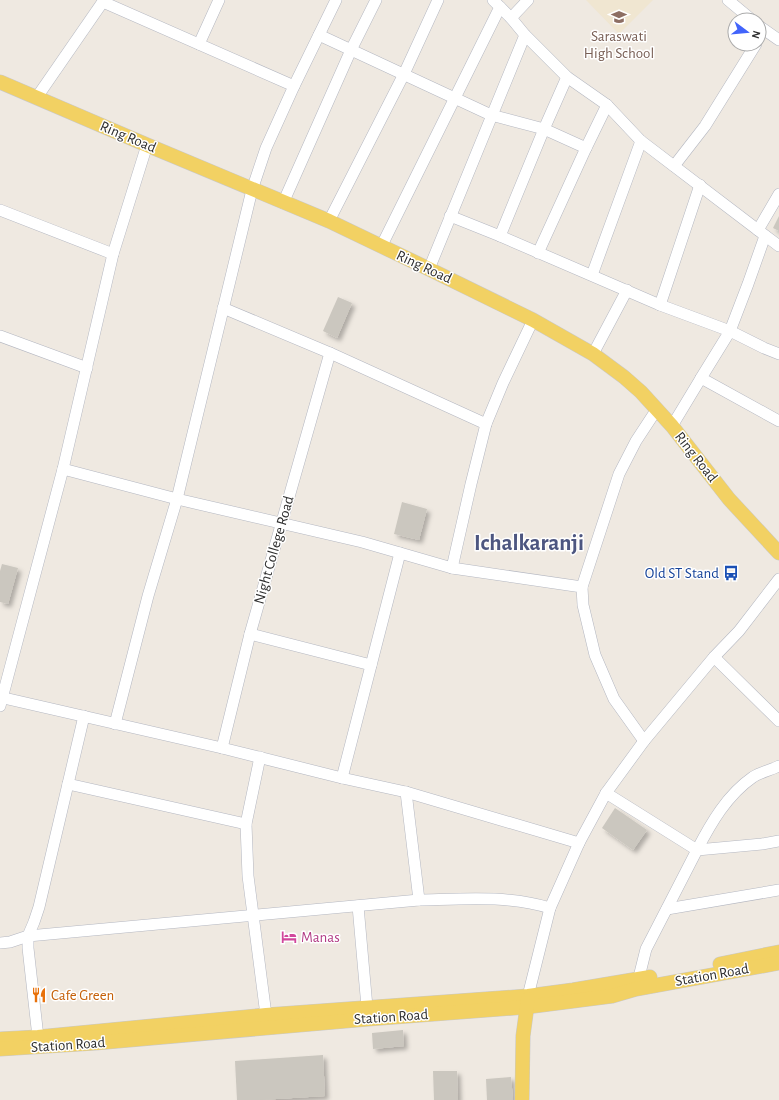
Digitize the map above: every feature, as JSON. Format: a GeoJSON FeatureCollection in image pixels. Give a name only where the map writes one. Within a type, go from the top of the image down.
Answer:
{"type":"FeatureCollection","features":[{"type":"Feature","properties":{"kind":"main road","name":"Ring Road"},"geometry":{"type":"LineString","coordinates":[[0,82],[328,221],[429,268],[533,320],[593,354],[624,377],[657,409],[729,499],[779,553]]}},
{"type":"Feature","properties":{"kind":"main road","name":"Station Road"},"geometry":{"type":"LineString","coordinates":[[637,984],[685,971],[779,952]]}},
{"type":"Feature","properties":{"kind":"main road","name":"Station Road"},"geometry":{"type":"LineString","coordinates":[[0,1049],[103,1042],[368,1019],[527,1002],[574,990],[637,984],[779,963]]}},
{"type":"Feature","properties":{"kind":"main road","name":"Station Road"},"geometry":{"type":"LineString","coordinates":[[0,1039],[38,1037],[266,1015],[367,1007],[527,1002]]}},
{"type":"Feature","properties":{"kind":"main road"},"geometry":{"type":"LineString","coordinates":[[522,1100],[523,1036],[527,1002]]}},
{"type":"Feature","properties":{"kind":"street"},"geometry":{"type":"LineString","coordinates":[[200,44],[220,0]]}},
{"type":"Feature","properties":{"kind":"street"},"geometry":{"type":"LineString","coordinates":[[115,724],[148,596],[177,499],[252,190],[266,148],[336,0]]}},
{"type":"Feature","properties":{"kind":"street"},"geometry":{"type":"LineString","coordinates":[[283,203],[351,50],[376,0]]}},
{"type":"Feature","properties":{"kind":"street"},"geometry":{"type":"LineString","coordinates":[[328,221],[404,74],[438,0]]}},
{"type":"Feature","properties":{"kind":"street"},"geometry":{"type":"LineString","coordinates":[[511,18],[528,0]]}},
{"type":"Feature","properties":{"kind":"street"},"geometry":{"type":"LineString","coordinates":[[728,0],[742,12]]}},
{"type":"Feature","properties":{"kind":"street"},"geometry":{"type":"LineString","coordinates":[[37,98],[104,1],[294,86]]}},
{"type":"Feature","properties":{"kind":"street"},"geometry":{"type":"LineString","coordinates":[[381,246],[454,98],[497,3],[525,35],[567,77],[607,105],[641,141],[779,246]]}},
{"type":"Feature","properties":{"kind":"street"},"geometry":{"type":"LineString","coordinates":[[319,35],[491,115],[544,129],[586,148]]}},
{"type":"Feature","properties":{"kind":"street"},"geometry":{"type":"LineString","coordinates":[[429,268],[525,35]]}},
{"type":"Feature","properties":{"kind":"street"},"geometry":{"type":"LineString","coordinates":[[767,35],[779,40]]}},
{"type":"Feature","properties":{"kind":"street"},"geometry":{"type":"LineString","coordinates":[[674,166],[705,126],[751,52]]}},
{"type":"Feature","properties":{"kind":"street"},"geometry":{"type":"LineString","coordinates":[[500,236],[567,77]]}},
{"type":"Feature","properties":{"kind":"street"},"geometry":{"type":"LineString","coordinates":[[538,253],[607,105]]}},
{"type":"Feature","properties":{"kind":"street"},"geometry":{"type":"LineString","coordinates":[[592,275],[641,141]]}},
{"type":"Feature","properties":{"kind":"street"},"geometry":{"type":"LineString","coordinates":[[147,145],[113,254],[63,469],[1,700],[84,716],[406,792],[579,843]]}},
{"type":"Feature","properties":{"kind":"street"},"geometry":{"type":"LineString","coordinates":[[660,304],[700,185]]}},
{"type":"Feature","properties":{"kind":"street"},"geometry":{"type":"LineString","coordinates":[[672,426],[730,331],[748,284],[762,233],[779,194]]}},
{"type":"Feature","properties":{"kind":"street"},"geometry":{"type":"LineString","coordinates":[[2,214],[64,234],[113,254]]}},
{"type":"Feature","properties":{"kind":"street"},"geometry":{"type":"LineString","coordinates":[[450,216],[660,304],[730,331],[779,354]]}},
{"type":"Feature","properties":{"kind":"street"},"geometry":{"type":"LineString","coordinates":[[593,354],[627,290]]}},
{"type":"Feature","properties":{"kind":"street"},"geometry":{"type":"LineString","coordinates":[[223,308],[330,353],[486,424]]}},
{"type":"Feature","properties":{"kind":"street"},"geometry":{"type":"LineString","coordinates":[[452,568],[470,484],[486,424],[502,383],[533,320]]}},
{"type":"Feature","properties":{"kind":"street"},"geometry":{"type":"LineString","coordinates":[[0,336],[87,368]]}},
{"type":"Feature","properties":{"kind":"street","name":"Night College Road"},"geometry":{"type":"LineString","coordinates":[[222,748],[250,634],[330,353]]}},
{"type":"Feature","properties":{"kind":"street"},"geometry":{"type":"LineString","coordinates":[[701,378],[778,417]]}},
{"type":"Feature","properties":{"kind":"street"},"geometry":{"type":"LineString","coordinates":[[644,741],[614,699],[595,655],[583,605],[582,587],[618,474],[636,441],[657,409]]}},
{"type":"Feature","properties":{"kind":"street"},"geometry":{"type":"LineString","coordinates":[[63,469],[177,499],[362,542],[452,568],[582,587]]}},
{"type":"Feature","properties":{"kind":"street"},"geometry":{"type":"LineString","coordinates":[[342,778],[400,553]]}},
{"type":"Feature","properties":{"kind":"street"},"geometry":{"type":"LineString","coordinates":[[527,1002],[550,908],[579,843],[606,793],[644,741],[714,657],[739,630],[779,579]]}},
{"type":"Feature","properties":{"kind":"street"},"geometry":{"type":"LineString","coordinates":[[250,634],[371,665]]}},
{"type":"Feature","properties":{"kind":"street"},"geometry":{"type":"LineString","coordinates":[[714,657],[779,721]]}},
{"type":"Feature","properties":{"kind":"street"},"geometry":{"type":"LineString","coordinates":[[38,1037],[28,936],[39,908],[84,716]]}},
{"type":"Feature","properties":{"kind":"street"},"geometry":{"type":"LineString","coordinates":[[260,757],[246,824],[248,876],[266,1015]]}},
{"type":"Feature","properties":{"kind":"street"},"geometry":{"type":"LineString","coordinates":[[637,984],[646,949],[709,827],[723,806],[739,788],[754,776],[779,766]]}},
{"type":"Feature","properties":{"kind":"street"},"geometry":{"type":"LineString","coordinates":[[68,784],[246,824]]}},
{"type":"Feature","properties":{"kind":"street"},"geometry":{"type":"LineString","coordinates":[[406,792],[419,900]]}},
{"type":"Feature","properties":{"kind":"street"},"geometry":{"type":"LineString","coordinates":[[606,793],[696,850],[779,841]]}},
{"type":"Feature","properties":{"kind":"street"},"geometry":{"type":"LineString","coordinates":[[667,909],[779,890]]}},
{"type":"Feature","properties":{"kind":"street"},"geometry":{"type":"LineString","coordinates":[[0,943],[10,942],[28,936],[419,900],[494,898],[537,904],[550,908]]}},
{"type":"Feature","properties":{"kind":"street"},"geometry":{"type":"LineString","coordinates":[[358,906],[367,1007]]}},
{"type":"Feature","properties":{"kind":"shaded area","name":"Saraswati High School"},"geometry":{"type":"Polygon","coordinates":[[[586,0],[653,0],[619,34],[586,0]]]}},
{"type":"Feature","properties":{"kind":"building"},"geometry":{"type":"Polygon","coordinates":[[[779,216],[779,231],[773,228],[779,216]]]}},
{"type":"Feature","properties":{"kind":"building"},"geometry":{"type":"Polygon","coordinates":[[[338,297],[352,303],[337,338],[323,331],[338,297]]]}},
{"type":"Feature","properties":{"kind":"building"},"geometry":{"type":"Polygon","coordinates":[[[402,502],[427,509],[419,540],[394,534],[402,502]]]}},
{"type":"Feature","properties":{"kind":"building"},"geometry":{"type":"Polygon","coordinates":[[[2,564],[18,568],[8,604],[0,602],[0,571],[2,564]]]}},
{"type":"Feature","properties":{"kind":"building"},"geometry":{"type":"Polygon","coordinates":[[[615,808],[647,830],[633,850],[602,828],[615,808]]]}},
{"type":"Feature","properties":{"kind":"building"},"geometry":{"type":"Polygon","coordinates":[[[403,1030],[404,1046],[373,1049],[372,1033],[403,1030]]]}},
{"type":"Feature","properties":{"kind":"building"},"geometry":{"type":"Polygon","coordinates":[[[323,1055],[325,1096],[237,1100],[235,1061],[323,1055]]]}},
{"type":"Feature","properties":{"kind":"building"},"geometry":{"type":"Polygon","coordinates":[[[433,1071],[457,1071],[458,1100],[434,1100],[433,1071]]]}},
{"type":"Feature","properties":{"kind":"building"},"geometry":{"type":"Polygon","coordinates":[[[511,1077],[513,1100],[487,1100],[486,1079],[511,1077]]]}},
{"type":"Feature","properties":{"kind":"place","name":"Saraswati High School"},"geometry":{"type":"Point","coordinates":[619,17]}},
{"type":"Feature","properties":{"kind":"place","name":"Old ST Stand"},"geometry":{"type":"Point","coordinates":[731,573]}},
{"type":"Feature","properties":{"kind":"place","name":"Manas"},"geometry":{"type":"Point","coordinates":[289,937]}},
{"type":"Feature","properties":{"kind":"place","name":"Cafe Green"},"geometry":{"type":"Point","coordinates":[39,995]}},
{"type":"Feature","properties":{"kind":"district","name":"Ichalkaranji"},"geometry":{"type":"Point","coordinates":[529,543]}}]}
